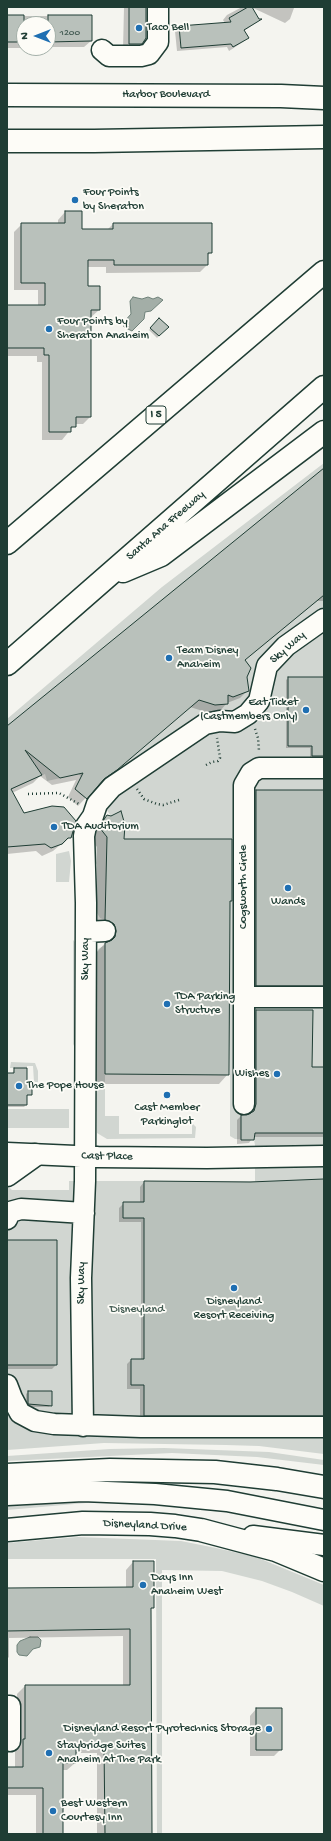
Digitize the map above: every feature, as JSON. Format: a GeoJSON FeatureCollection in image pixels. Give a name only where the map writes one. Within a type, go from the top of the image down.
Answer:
{"type":"FeatureCollection","features":[{"type":"Feature","properties":{"kind":"main road","name":"Harbor Boulevard"},"geometry":{"type":"LineString","coordinates":[[7,95],[281,96],[324,98]]}},
{"type":"Feature","properties":{"kind":"main road"},"geometry":{"type":"LineString","coordinates":[[7,141],[324,137]]}},
{"type":"Feature","properties":{"kind":"main road","name":"I 5"},"geometry":{"type":"LineString","coordinates":[[7,543],[324,272]]}},
{"type":"Feature","properties":{"kind":"main road","name":"Santa Ana Freeway"},"geometry":{"type":"LineString","coordinates":[[7,664],[324,387]]}},
{"type":"Feature","properties":{"kind":"main road"},"geometry":{"type":"LineString","coordinates":[[105,578],[161,555],[324,432]]}},
{"type":"Feature","properties":{"kind":"main road"},"geometry":{"type":"LineString","coordinates":[[7,1175],[35,1155]]}},
{"type":"Feature","properties":{"kind":"main road"},"geometry":{"type":"LineString","coordinates":[[7,1475],[110,1470],[207,1472],[277,1479],[324,1487]]}},
{"type":"Feature","properties":{"kind":"main road","name":"Disneyland Drive"},"geometry":{"type":"LineString","coordinates":[[7,1530],[83,1524],[157,1524],[201,1530],[276,1550],[324,1570]]}},
{"type":"Feature","properties":{"kind":"street"},"geometry":{"type":"LineString","coordinates":[[102,50],[109,56],[141,56],[149,54],[158,42],[158,7]]}},
{"type":"Feature","properties":{"kind":"street","name":"Sky Way"},"geometry":{"type":"LineString","coordinates":[[83,1426],[81,1278],[85,1157],[96,932],[84,836],[86,826],[97,804],[112,787],[205,724],[220,721],[235,722],[248,714],[259,702],[267,666],[286,646],[324,618]]}},
{"type":"Feature","properties":{"kind":"street","name":"Cogsworth Circle"},"geometry":{"type":"LineString","coordinates":[[244,1104],[244,785],[251,773],[259,768],[324,768]]}},
{"type":"Feature","properties":{"kind":"street"},"geometry":{"type":"LineString","coordinates":[[244,997],[324,997]]}},
{"type":"Feature","properties":{"kind":"street","name":"Cast Place"},"geometry":{"type":"LineString","coordinates":[[254,1157],[302,1144],[324,1151]]}},
{"type":"Feature","properties":{"kind":"street","name":"Cast Place"},"geometry":{"type":"LineString","coordinates":[[7,1153],[85,1157],[207,1158],[226,1145],[254,1157],[300,1168],[324,1160]]}},
{"type":"Feature","properties":{"kind":"street","name":"Cast Place"},"geometry":{"type":"LineString","coordinates":[[254,1157],[324,1156]]}},
{"type":"Feature","properties":{"kind":"street"},"geometry":{"type":"LineString","coordinates":[[7,1219],[10,1212],[21,1209],[84,1213]]}},
{"type":"Feature","properties":{"kind":"street"},"geometry":{"type":"LineString","coordinates":[[7,1385],[20,1412],[35,1421],[54,1424],[141,1428],[324,1427]]}},
{"type":"Feature","properties":{"kind":"street"},"geometry":{"type":"LineString","coordinates":[[7,1495],[83,1492],[155,1494],[227,1501],[324,1520]]}},
{"type":"Feature","properties":{"kind":"street"},"geometry":{"type":"LineString","coordinates":[[201,1530],[324,1545]]}},
{"type":"Feature","properties":{"kind":"street"},"geometry":{"type":"LineString","coordinates":[[7,1706],[10,1706],[10,1741]]}},
{"type":"Feature","properties":{"kind":"path"},"geometry":{"type":"LineString","coordinates":[[205,724],[218,739],[218,749],[220,753],[218,761],[206,765]]}},
{"type":"Feature","properties":{"kind":"path"},"geometry":{"type":"LineString","coordinates":[[130,775],[136,788],[144,799],[163,805],[179,800]]}},
{"type":"Feature","properties":{"kind":"path"},"geometry":{"type":"LineString","coordinates":[[28,794],[59,793],[94,812]]}},
{"type":"Feature","properties":{"kind":"path"},"geometry":{"type":"LineString","coordinates":[[54,1085],[65,1084]]}},
{"type":"Feature","properties":{"kind":"green space","name":"Disneyland"},"geometry":{"type":"Polygon","coordinates":[[[324,463],[324,1454],[259,1446],[104,1443],[7,1450],[7,1185],[12,1190],[69,1190],[69,1181],[255,1181],[255,1145],[254,1140],[235,1139],[230,1136],[230,839],[124,839],[125,825],[121,812],[111,816],[106,809],[81,795],[75,789],[81,777],[71,764],[61,778],[47,781],[45,774],[10,790],[24,813],[52,806],[63,807],[78,823],[73,834],[73,838],[68,838],[62,844],[51,848],[38,836],[33,845],[7,847],[7,719],[162,587],[324,463]]]}},
{"type":"Feature","properties":{"kind":"green space"},"geometry":{"type":"Polygon","coordinates":[[[101,826],[101,829],[107,837],[105,920],[100,918],[97,913],[97,865],[89,850],[94,831],[101,826]]]}},
{"type":"Feature","properties":{"kind":"green space"},"geometry":{"type":"Polygon","coordinates":[[[69,851],[71,861],[69,882],[56,882],[56,854],[69,851]]]}},
{"type":"Feature","properties":{"kind":"green space"},"geometry":{"type":"Polygon","coordinates":[[[73,940],[76,943],[75,1042],[73,1046],[73,940]]]}},
{"type":"Feature","properties":{"kind":"green space"},"geometry":{"type":"Polygon","coordinates":[[[105,945],[105,1116],[119,1116],[119,1134],[192,1134],[192,1123],[196,1127],[195,1138],[107,1139],[97,1133],[96,955],[98,949],[105,945]]]}},
{"type":"Feature","properties":{"kind":"green space"},"geometry":{"type":"Polygon","coordinates":[[[11,1062],[35,1063],[38,1071],[38,1082],[34,1082],[33,1066],[27,1066],[27,1068],[10,1068],[11,1062]]]}},
{"type":"Feature","properties":{"kind":"green space"},"geometry":{"type":"Polygon","coordinates":[[[7,1109],[69,1109],[69,1128],[7,1128],[7,1109]]]}},
{"type":"Feature","properties":{"kind":"green space"},"geometry":{"type":"Polygon","coordinates":[[[164,1448],[269,1452],[324,1460],[324,1465],[257,1457],[172,1453],[7,1461],[7,1456],[110,1449],[164,1448]]]}},
{"type":"Feature","properties":{"kind":"green space"},"geometry":{"type":"Polygon","coordinates":[[[7,1486],[11,1490],[13,1506],[86,1501],[141,1503],[86,1503],[7,1510],[7,1486]]]}},
{"type":"Feature","properties":{"kind":"green space"},"geometry":{"type":"Polygon","coordinates":[[[78,1537],[181,1541],[256,1557],[324,1585],[324,1606],[262,1581],[222,1571],[162,1570],[162,1834],[157,1834],[156,1559],[7,1559],[7,1543],[78,1537]]]}},
{"type":"Feature","properties":{"kind":"shaded area"},"geometry":{"type":"Polygon","coordinates":[[[133,297],[142,299],[148,297],[153,299],[158,297],[163,300],[151,311],[145,312],[144,319],[132,331],[124,327],[123,323],[131,314],[130,301],[133,297]]]}},
{"type":"Feature","properties":{"kind":"shaded area"},"geometry":{"type":"Polygon","coordinates":[[[30,1637],[38,1637],[41,1640],[40,1647],[33,1649],[27,1656],[19,1655],[17,1652],[17,1645],[20,1641],[30,1637]]]}},
{"type":"Feature","properties":{"kind":"building","name":"Taco Bell"},"geometry":{"type":"Polygon","coordinates":[[[129,7],[146,7],[146,38],[142,44],[129,44],[129,7]]]}},
{"type":"Feature","properties":{"kind":"building"},"geometry":{"type":"Polygon","coordinates":[[[248,7],[252,7],[259,19],[262,19],[244,30],[249,38],[233,47],[231,44],[181,48],[179,26],[231,22],[229,18],[248,7]]]}},
{"type":"Feature","properties":{"kind":"building"},"geometry":{"type":"Polygon","coordinates":[[[7,15],[24,15],[16,16],[16,42],[7,42],[7,15]]]}},
{"type":"Feature","properties":{"kind":"building"},"geometry":{"type":"Polygon","coordinates":[[[92,15],[92,41],[56,42],[56,16],[48,16],[92,15]]]}},
{"type":"Feature","properties":{"kind":"building","name":"Four Points by Sheraton Anaheim"},"geometry":{"type":"Polygon","coordinates":[[[65,211],[82,211],[82,229],[113,229],[113,223],[212,223],[212,253],[208,253],[208,265],[114,265],[114,260],[88,260],[88,286],[100,286],[100,310],[91,310],[91,417],[76,417],[76,427],[71,427],[71,432],[49,432],[49,355],[44,355],[44,348],[7,348],[7,305],[45,305],[45,283],[21,283],[21,223],[65,223],[65,211]]]}},
{"type":"Feature","properties":{"kind":"building"},"geometry":{"type":"Polygon","coordinates":[[[159,318],[169,327],[159,336],[150,328],[159,318]]]}},
{"type":"Feature","properties":{"kind":"building","name":"Team Disney Anaheim"},"geometry":{"type":"Polygon","coordinates":[[[324,468],[324,595],[245,660],[251,668],[247,677],[249,691],[233,697],[228,695],[228,704],[215,705],[199,700],[117,770],[104,779],[87,799],[75,789],[83,773],[60,778],[25,750],[42,775],[11,789],[24,813],[52,806],[64,807],[76,821],[71,838],[68,838],[62,844],[51,848],[45,844],[7,847],[7,726],[324,468]]]}},
{"type":"Feature","properties":{"kind":"building","name":"Eat Ticket (Castmembers Only)"},"geometry":{"type":"Polygon","coordinates":[[[288,677],[324,677],[324,756],[312,756],[312,746],[288,746],[288,677]]]}},
{"type":"Feature","properties":{"kind":"building","name":"Wands"},"geometry":{"type":"Polygon","coordinates":[[[256,790],[324,790],[324,986],[256,986],[256,790]]]}},
{"type":"Feature","properties":{"kind":"building","name":"TDA Parking Structure"},"geometry":{"type":"Polygon","coordinates":[[[121,811],[125,825],[124,839],[232,839],[232,901],[230,901],[229,1075],[105,1074],[105,943],[115,937],[116,931],[114,924],[105,920],[107,837],[99,827],[107,815],[111,816],[121,811]]]}},
{"type":"Feature","properties":{"kind":"building","name":"Wishes"},"geometry":{"type":"Polygon","coordinates":[[[256,1010],[313,1010],[312,1067],[324,1067],[324,1133],[255,1133],[254,1140],[241,1140],[241,1115],[249,1114],[254,1111],[256,1104],[256,1010]]]}},
{"type":"Feature","properties":{"kind":"building","name":"The Pope House"},"geometry":{"type":"Polygon","coordinates":[[[14,1068],[27,1068],[27,1081],[32,1081],[32,1095],[27,1095],[27,1105],[7,1105],[7,1073],[14,1073],[14,1068]]]}},
{"type":"Feature","properties":{"kind":"building","name":"Disneyland Resort Receiving"},"geometry":{"type":"Polygon","coordinates":[[[324,1179],[324,1416],[144,1416],[144,1385],[131,1385],[131,1359],[144,1359],[144,1218],[123,1218],[123,1202],[144,1202],[144,1181],[250,1182],[324,1179]]]}},
{"type":"Feature","properties":{"kind":"building"},"geometry":{"type":"Polygon","coordinates":[[[7,1240],[57,1240],[57,1365],[7,1365],[7,1240]]]}},
{"type":"Feature","properties":{"kind":"building"},"geometry":{"type":"Polygon","coordinates":[[[28,1391],[52,1391],[52,1406],[28,1404],[28,1391]]]}},
{"type":"Feature","properties":{"kind":"building"},"geometry":{"type":"Polygon","coordinates":[[[133,1561],[154,1561],[154,1608],[151,1608],[152,1834],[105,1834],[104,1746],[76,1746],[76,1763],[63,1763],[63,1834],[43,1834],[43,1788],[7,1788],[7,1767],[23,1767],[23,1739],[25,1739],[25,1685],[130,1685],[130,1629],[7,1631],[7,1588],[133,1587],[133,1561]]]}},
{"type":"Feature","properties":{"kind":"building","name":"Disneyland Resort Pyrotechnics Storage"},"geometry":{"type":"Polygon","coordinates":[[[256,1708],[282,1708],[282,1750],[256,1750],[256,1708]]]}},
{"type":"Feature","properties":{"kind":"place","name":"Taco Bell"},"geometry":{"type":"Point","coordinates":[139,28]}},
{"type":"Feature","properties":{"kind":"place","name":"Four Points by Sheraton"},"geometry":{"type":"Point","coordinates":[75,200]}},
{"type":"Feature","properties":{"kind":"place","name":"Four Points by Sheraton Anaheim"},"geometry":{"type":"Point","coordinates":[49,329]}},
{"type":"Feature","properties":{"kind":"place","name":"Team Disney Anaheim"},"geometry":{"type":"Point","coordinates":[169,658]}},
{"type":"Feature","properties":{"kind":"place","name":"Eat Ticket (Castmembers Only)"},"geometry":{"type":"Point","coordinates":[306,710]}},
{"type":"Feature","properties":{"kind":"place","name":"TDA Auditorium"},"geometry":{"type":"Point","coordinates":[54,827]}},
{"type":"Feature","properties":{"kind":"place","name":"Wands"},"geometry":{"type":"Point","coordinates":[288,888]}},
{"type":"Feature","properties":{"kind":"place","name":"TDA Parking Structure"},"geometry":{"type":"Point","coordinates":[167,1004]}},
{"type":"Feature","properties":{"kind":"place","name":"Wishes"},"geometry":{"type":"Point","coordinates":[277,1074]}},
{"type":"Feature","properties":{"kind":"place","name":"The Pope House"},"geometry":{"type":"Point","coordinates":[19,1086]}},
{"type":"Feature","properties":{"kind":"place","name":"Cast Member Parkinglot"},"geometry":{"type":"Point","coordinates":[167,1095]}},
{"type":"Feature","properties":{"kind":"place","name":"Disneyland Resort Receiving"},"geometry":{"type":"Point","coordinates":[234,1288]}},
{"type":"Feature","properties":{"kind":"place","name":"Days Inn Anaheim West"},"geometry":{"type":"Point","coordinates":[143,1585]}},
{"type":"Feature","properties":{"kind":"place","name":"Disneyland Resort Pyrotechnics Storage"},"geometry":{"type":"Point","coordinates":[269,1729]}},
{"type":"Feature","properties":{"kind":"place","name":"Staybridge Suites Anaheim At The Park"},"geometry":{"type":"Point","coordinates":[49,1753]}},
{"type":"Feature","properties":{"kind":"place","name":"Best Western Courtesy Inn"},"geometry":{"type":"Point","coordinates":[53,1811]}}]}
